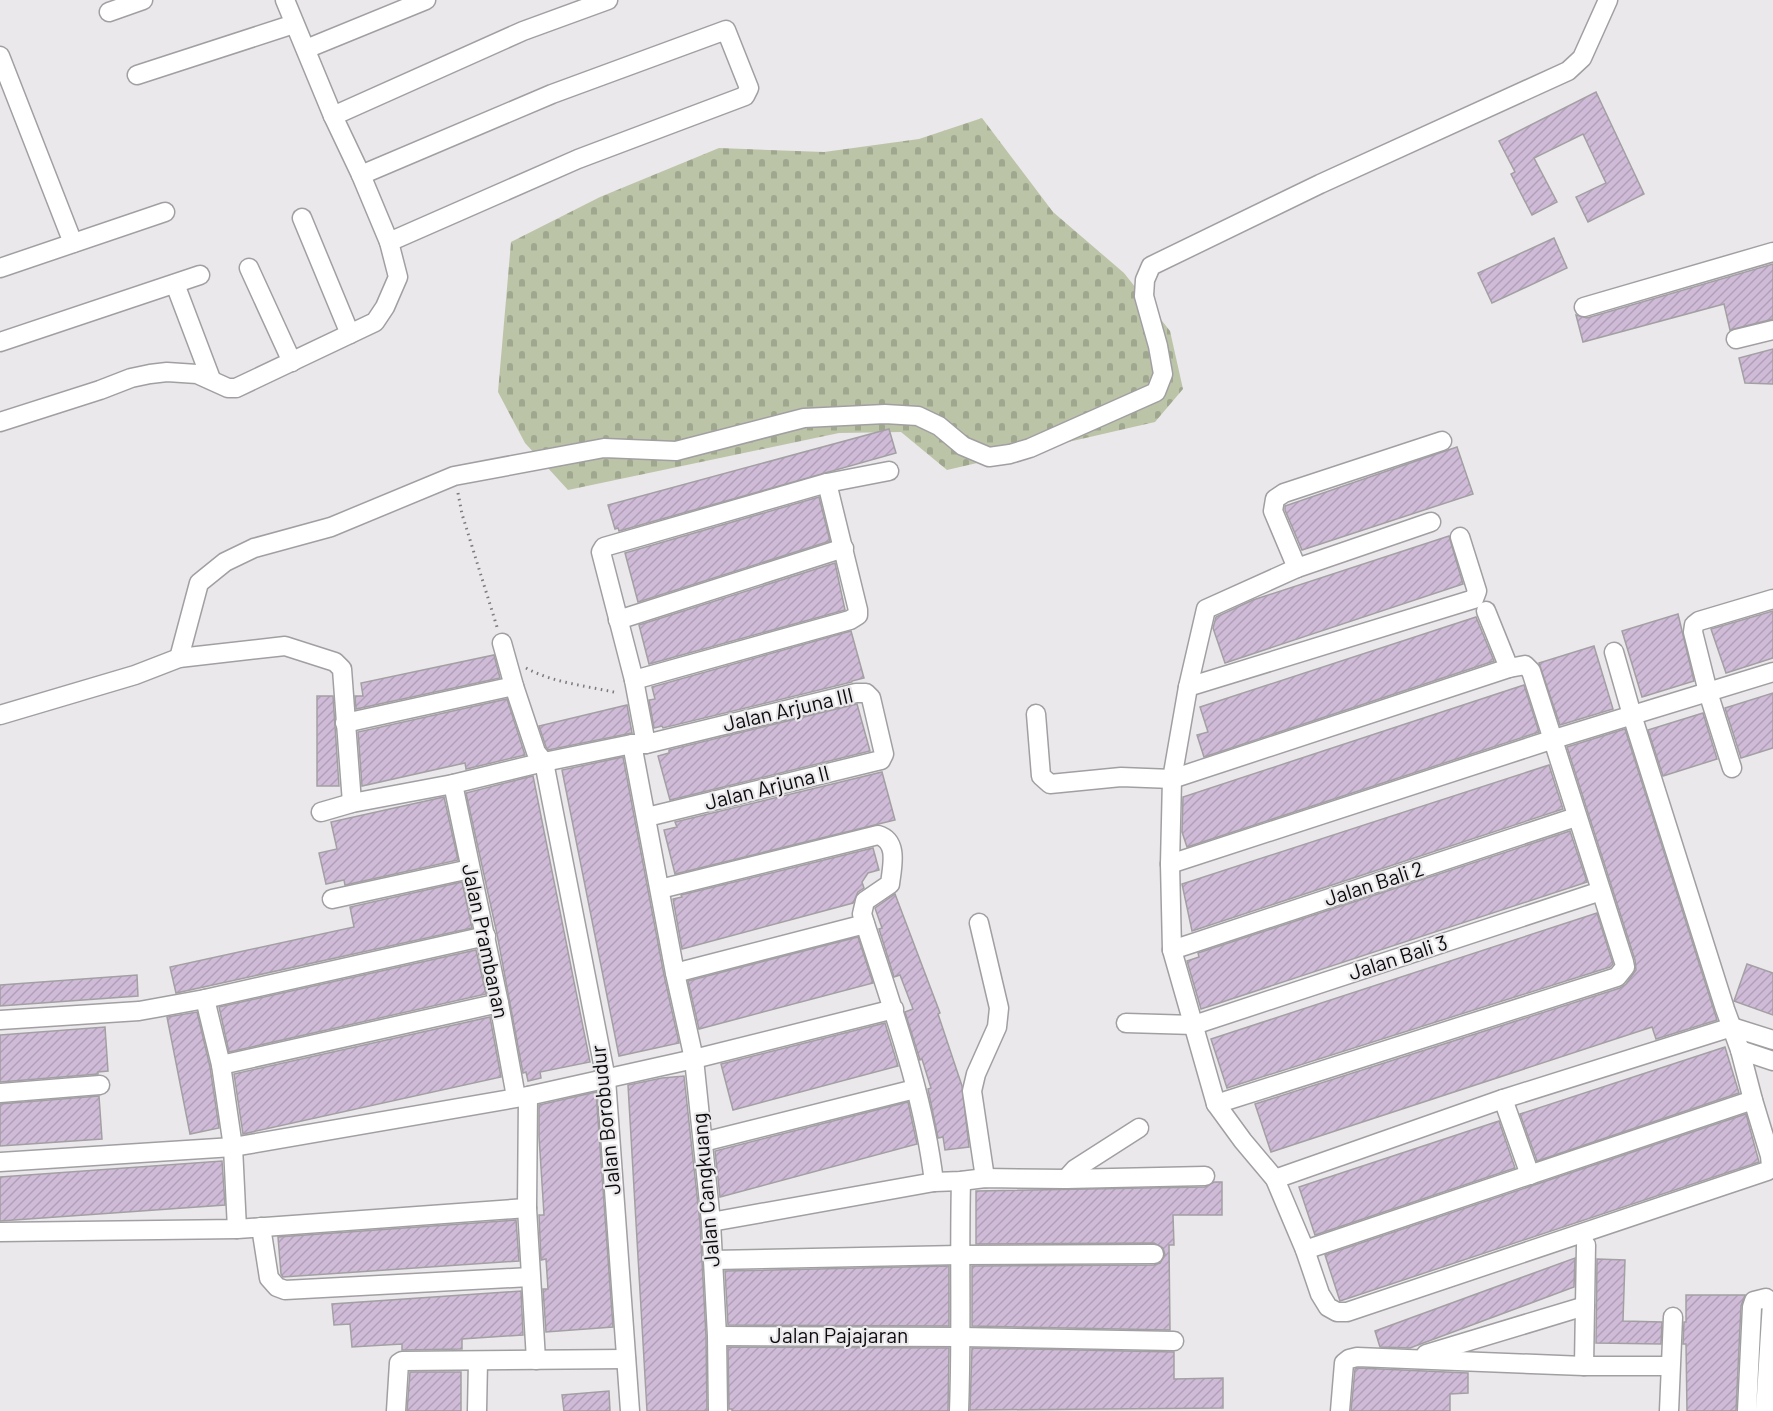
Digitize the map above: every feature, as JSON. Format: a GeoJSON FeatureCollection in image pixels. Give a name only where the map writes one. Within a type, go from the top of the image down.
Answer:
{"type":"FeatureCollection","features":[{"type":"Feature","properties":{"kind":"street"},"geometry":{"type":"LineString","coordinates":[[109,12],[143,0]]}},
{"type":"Feature","properties":{"kind":"street"},"geometry":{"type":"LineString","coordinates":[[0,422],[131,378],[150,374],[167,372],[196,374],[228,388],[236,388],[375,322],[385,307],[398,277],[389,242],[285,0]]}},
{"type":"Feature","properties":{"kind":"street"},"geometry":{"type":"LineString","coordinates":[[306,49],[426,0]]}},
{"type":"Feature","properties":{"kind":"street"},"geometry":{"type":"LineString","coordinates":[[333,116],[523,31],[608,0]]}},
{"type":"Feature","properties":{"kind":"street"},"geometry":{"type":"LineString","coordinates":[[179,658],[199,583],[225,562],[254,548],[331,527],[454,476],[604,448],[676,451],[804,418],[885,414],[918,416],[939,426],[963,446],[989,457],[1030,448],[1156,392],[1163,374],[1144,296],[1145,280],[1151,266],[1320,184],[1568,71],[1582,58],[1607,2],[1626,0]]}},
{"type":"Feature","properties":{"kind":"street"},"geometry":{"type":"LineString","coordinates":[[137,75],[294,24]]}},
{"type":"Feature","properties":{"kind":"street"},"geometry":{"type":"LineString","coordinates":[[361,175],[552,94],[726,30],[749,88],[745,96],[578,159],[389,242]]}},
{"type":"Feature","properties":{"kind":"street"},"geometry":{"type":"LineString","coordinates":[[0,56],[73,243]]}},
{"type":"Feature","properties":{"kind":"street"},"geometry":{"type":"LineString","coordinates":[[0,268],[165,212]]}},
{"type":"Feature","properties":{"kind":"street"},"geometry":{"type":"LineString","coordinates":[[302,218],[350,334]]}},
{"type":"Feature","properties":{"kind":"street"},"geometry":{"type":"LineString","coordinates":[[1584,308],[1773,252]]}},
{"type":"Feature","properties":{"kind":"street"},"geometry":{"type":"LineString","coordinates":[[249,268],[292,362]]}},
{"type":"Feature","properties":{"kind":"street"},"geometry":{"type":"LineString","coordinates":[[0,342],[200,275]]}},
{"type":"Feature","properties":{"kind":"street"},"geometry":{"type":"LineString","coordinates":[[175,284],[211,379]]}},
{"type":"Feature","properties":{"kind":"street"},"geometry":{"type":"LineString","coordinates":[[1736,339],[1773,330]]}},
{"type":"Feature","properties":{"kind":"street"},"geometry":{"type":"LineString","coordinates":[[1297,568],[1273,511],[1275,499],[1284,493],[1442,441]]}},
{"type":"Feature","properties":{"kind":"street"},"geometry":{"type":"LineString","coordinates":[[636,688],[850,620],[858,615],[827,483],[889,471]]}},
{"type":"Feature","properties":{"kind":"street","name":"Jalan Cangkuang"},"geometry":{"type":"LineString","coordinates":[[718,1411],[711,1222],[694,1059],[675,973],[647,817],[636,688],[601,552],[604,547],[827,483]]}},
{"type":"Feature","properties":{"kind":"street"},"geometry":{"type":"LineString","coordinates":[[1431,522],[1297,568],[1206,609],[1188,687],[1172,779],[1170,864],[1172,950],[1216,1104],[1275,1179],[1305,1250],[1320,1294],[1328,1307],[1337,1312],[1347,1312],[1767,1171],[1771,1166],[1740,1050],[1632,715],[1614,652]]}},
{"type":"Feature","properties":{"kind":"street"},"geometry":{"type":"LineString","coordinates":[[1188,687],[1474,599],[1477,591],[1460,537]]}},
{"type":"Feature","properties":{"kind":"street"},"geometry":{"type":"LineString","coordinates":[[618,620],[844,548]]}},
{"type":"Feature","properties":{"kind":"street"},"geometry":{"type":"LineString","coordinates":[[1732,768],[1708,692],[1693,632],[1694,625],[1699,621],[1773,598]]}},
{"type":"Feature","properties":{"kind":"street"},"geometry":{"type":"LineString","coordinates":[[1486,611],[1509,668]]}},
{"type":"Feature","properties":{"kind":"street","name":"Jalan Borobudur"},"geometry":{"type":"LineString","coordinates":[[502,643],[536,752],[544,762],[606,1079],[630,1411]]}},
{"type":"Feature","properties":{"kind":"street"},"geometry":{"type":"LineString","coordinates":[[0,715],[135,675],[179,658],[285,646],[335,662],[342,669],[352,803]]}},
{"type":"Feature","properties":{"kind":"street"},"geometry":{"type":"LineString","coordinates":[[1036,714],[1041,776],[1050,784],[1121,777],[1172,779],[1509,668],[1525,666],[1531,671],[1551,740],[1625,967],[1617,977],[1216,1104]]}},
{"type":"Feature","properties":{"kind":"street"},"geometry":{"type":"LineString","coordinates":[[1170,864],[1551,740],[1773,672]]}},
{"type":"Feature","properties":{"kind":"street"},"geometry":{"type":"LineString","coordinates":[[345,723],[514,686]]}},
{"type":"Feature","properties":{"kind":"street","name":"Jalan Arjuna III"},"geometry":{"type":"LineString","coordinates":[[639,744],[856,693],[866,693],[871,698],[884,754]]}},
{"type":"Feature","properties":{"kind":"street"},"geometry":{"type":"LineString","coordinates":[[321,812],[352,803],[639,744]]}},
{"type":"Feature","properties":{"kind":"street","name":"Jalan Arjuna II"},"geometry":{"type":"LineString","coordinates":[[647,817],[873,763],[881,760],[884,754]]}},
{"type":"Feature","properties":{"kind":"street","name":"Jalan Prambanan"},"geometry":{"type":"LineString","coordinates":[[453,784],[522,1096],[526,1208],[536,1360]]}},
{"type":"Feature","properties":{"kind":"street","name":"Jalan Bali 2"},"geometry":{"type":"LineString","coordinates":[[1172,950],[1576,817]]}},
{"type":"Feature","properties":{"kind":"street"},"geometry":{"type":"LineString","coordinates":[[660,889],[878,835],[886,837],[891,844],[893,868],[890,884],[865,901],[862,914],[894,1009],[927,1139],[934,1182]]}},
{"type":"Feature","properties":{"kind":"street"},"geometry":{"type":"LineString","coordinates":[[332,899],[470,869]]}},
{"type":"Feature","properties":{"kind":"street","name":"Jalan Bali 3"},"geometry":{"type":"LineString","coordinates":[[1126,1023],[1194,1025],[1601,891]]}},
{"type":"Feature","properties":{"kind":"street"},"geometry":{"type":"LineString","coordinates":[[979,923],[999,1008],[996,1027],[976,1074],[972,1091],[985,1178]]}},
{"type":"Feature","properties":{"kind":"street"},"geometry":{"type":"LineString","coordinates":[[675,973],[865,924]]}},
{"type":"Feature","properties":{"kind":"street"},"geometry":{"type":"LineString","coordinates":[[0,1020],[139,1011],[205,999],[486,936]]}},
{"type":"Feature","properties":{"kind":"street"},"geometry":{"type":"LineString","coordinates":[[205,999],[220,1065],[233,1147],[237,1229]]}},
{"type":"Feature","properties":{"kind":"street"},"geometry":{"type":"LineString","coordinates":[[220,1065],[500,1004]]}},
{"type":"Feature","properties":{"kind":"street"},"geometry":{"type":"LineString","coordinates":[[0,1162],[233,1147],[606,1079],[894,1009]]}},
{"type":"Feature","properties":{"kind":"street"},"geometry":{"type":"LineString","coordinates":[[1275,1179],[1503,1099],[1732,1027],[1773,1040]]}},
{"type":"Feature","properties":{"kind":"street"},"geometry":{"type":"LineString","coordinates":[[1740,1050],[1773,1061]]}},
{"type":"Feature","properties":{"kind":"street"},"geometry":{"type":"LineString","coordinates":[[0,1093],[100,1084]]}},
{"type":"Feature","properties":{"kind":"street"},"geometry":{"type":"LineString","coordinates":[[703,1142],[915,1089]]}},
{"type":"Feature","properties":{"kind":"street"},"geometry":{"type":"LineString","coordinates":[[1503,1099],[1530,1175]]}},
{"type":"Feature","properties":{"kind":"street"},"geometry":{"type":"LineString","coordinates":[[1305,1250],[1753,1100]]}},
{"type":"Feature","properties":{"kind":"street"},"geometry":{"type":"LineString","coordinates":[[1066,1179],[1075,1169],[1139,1128]]}},
{"type":"Feature","properties":{"kind":"street"},"geometry":{"type":"LineString","coordinates":[[711,1222],[934,1182],[961,1182],[985,1178],[1205,1176]]}},
{"type":"Feature","properties":{"kind":"street"},"geometry":{"type":"LineString","coordinates":[[959,1411],[962,1337],[959,1255],[961,1182]]}},
{"type":"Feature","properties":{"kind":"street"},"geometry":{"type":"LineString","coordinates":[[0,1232],[237,1229],[526,1208]]}},
{"type":"Feature","properties":{"kind":"street"},"geometry":{"type":"LineString","coordinates":[[261,1227],[270,1278],[277,1287],[285,1290],[530,1276]]}},
{"type":"Feature","properties":{"kind":"street"},"geometry":{"type":"LineString","coordinates":[[1584,1366],[1586,1245]]}},
{"type":"Feature","properties":{"kind":"street"},"geometry":{"type":"LineString","coordinates":[[713,1260],[1154,1254]]}},
{"type":"Feature","properties":{"kind":"street"},"geometry":{"type":"LineString","coordinates":[[1747,1411],[1752,1307],[1754,1301],[1766,1298],[1772,1303],[1765,1411]]}},
{"type":"Feature","properties":{"kind":"street"},"geometry":{"type":"LineString","coordinates":[[1411,1358],[1585,1306]]}},
{"type":"Feature","properties":{"kind":"street"},"geometry":{"type":"LineString","coordinates":[[1668,1411],[1673,1317]]}},
{"type":"Feature","properties":{"kind":"street","name":"Jalan Pajajaran"},"geometry":{"type":"LineString","coordinates":[[717,1336],[1174,1341]]}},
{"type":"Feature","properties":{"kind":"street"},"geometry":{"type":"LineString","coordinates":[[1340,1411],[1344,1363],[1357,1357],[1584,1366],[1670,1366]]}},
{"type":"Feature","properties":{"kind":"street"},"geometry":{"type":"LineString","coordinates":[[396,1411],[399,1363],[402,1361],[626,1359]]}},
{"type":"Feature","properties":{"kind":"street"},"geometry":{"type":"LineString","coordinates":[[477,1411],[478,1361]]}},
{"type":"Feature","properties":{"kind":"path"},"geometry":{"type":"LineString","coordinates":[[454,476],[462,514],[502,643]]}},
{"type":"Feature","properties":{"kind":"path"},"geometry":{"type":"LineString","coordinates":[[525,667],[570,683],[636,688]]}},
{"type":"Feature","properties":{"kind":"green space"},"geometry":{"type":"Polygon","coordinates":[[[982,118],[1053,212],[1124,273],[1170,331],[1183,389],[1155,422],[947,470],[901,432],[839,433],[568,490],[525,443],[498,392],[511,242],[600,197],[719,148],[824,152],[919,139],[982,118]]]}},
{"type":"Feature","properties":{"kind":"building"},"geometry":{"type":"Polygon","coordinates":[[[1596,92],[1644,194],[1588,222],[1576,197],[1606,183],[1583,134],[1534,158],[1557,202],[1532,215],[1511,174],[1515,172],[1499,141],[1596,92]]]}},
{"type":"Feature","properties":{"kind":"building"},"geometry":{"type":"Polygon","coordinates":[[[1554,238],[1567,268],[1492,303],[1478,273],[1554,238]]]}},
{"type":"Feature","properties":{"kind":"building"},"geometry":{"type":"Polygon","coordinates":[[[1773,264],[1773,319],[1730,330],[1724,304],[1583,342],[1576,315],[1587,318],[1773,264]]]}},
{"type":"Feature","properties":{"kind":"building"},"geometry":{"type":"Polygon","coordinates":[[[1773,349],[1773,384],[1745,383],[1739,358],[1773,349]]]}},
{"type":"Feature","properties":{"kind":"building"},"geometry":{"type":"Polygon","coordinates":[[[889,429],[896,453],[619,531],[618,528],[615,529],[608,505],[889,429]]]}},
{"type":"Feature","properties":{"kind":"building"},"geometry":{"type":"Polygon","coordinates":[[[1457,447],[1473,494],[1302,550],[1285,506],[1457,447]]]}},
{"type":"Feature","properties":{"kind":"building"},"geometry":{"type":"Polygon","coordinates":[[[819,497],[830,541],[638,602],[625,553],[819,497]]]}},
{"type":"Feature","properties":{"kind":"building"},"geometry":{"type":"Polygon","coordinates":[[[1449,536],[1463,584],[1225,663],[1213,628],[1216,617],[1253,600],[1449,536]]]}},
{"type":"Feature","properties":{"kind":"building"},"geometry":{"type":"Polygon","coordinates":[[[835,563],[845,610],[649,664],[639,625],[835,563]]]}},
{"type":"Feature","properties":{"kind":"building"},"geometry":{"type":"Polygon","coordinates":[[[1773,611],[1773,658],[1726,673],[1711,629],[1773,611]]]}},
{"type":"Feature","properties":{"kind":"building"},"geometry":{"type":"Polygon","coordinates":[[[1678,614],[1694,681],[1642,697],[1622,631],[1678,614]]]}},
{"type":"Feature","properties":{"kind":"building"},"geometry":{"type":"Polygon","coordinates":[[[1476,617],[1494,661],[1204,757],[1197,735],[1208,732],[1200,707],[1476,617]]]}},
{"type":"Feature","properties":{"kind":"building"},"geometry":{"type":"Polygon","coordinates":[[[851,631],[864,678],[663,728],[662,726],[654,728],[649,700],[655,699],[652,687],[851,631]]]}},
{"type":"Feature","properties":{"kind":"building"},"geometry":{"type":"Polygon","coordinates":[[[1594,646],[1613,709],[1560,725],[1539,663],[1594,646]]]}},
{"type":"Feature","properties":{"kind":"building"},"geometry":{"type":"Polygon","coordinates":[[[494,655],[500,678],[356,709],[355,696],[363,696],[361,683],[494,655]]]}},
{"type":"Feature","properties":{"kind":"building"},"geometry":{"type":"Polygon","coordinates":[[[1524,685],[1539,732],[1187,847],[1182,832],[1183,797],[1524,685]]]}},
{"type":"Feature","properties":{"kind":"building"},"geometry":{"type":"Polygon","coordinates":[[[1773,693],[1773,748],[1741,758],[1725,708],[1773,693]]]}},
{"type":"Feature","properties":{"kind":"building"},"geometry":{"type":"Polygon","coordinates":[[[317,696],[333,696],[339,786],[317,786],[317,696]]]}},
{"type":"Feature","properties":{"kind":"building"},"geometry":{"type":"Polygon","coordinates":[[[507,699],[525,755],[466,769],[465,763],[362,786],[358,732],[507,699]]]}},
{"type":"Feature","properties":{"kind":"building"},"geometry":{"type":"Polygon","coordinates":[[[857,704],[870,751],[670,800],[658,756],[669,753],[669,750],[857,704]]]}},
{"type":"Feature","properties":{"kind":"building"},"geometry":{"type":"Polygon","coordinates":[[[627,705],[632,733],[548,750],[546,747],[539,726],[627,705]]]}},
{"type":"Feature","properties":{"kind":"building"},"geometry":{"type":"Polygon","coordinates":[[[1703,713],[1717,759],[1663,776],[1648,730],[1703,713]]]}},
{"type":"Feature","properties":{"kind":"building"},"geometry":{"type":"Polygon","coordinates":[[[1625,729],[1717,1020],[1656,1039],[1652,1027],[1271,1152],[1255,1104],[1620,988],[1626,984],[1636,970],[1635,960],[1567,747],[1625,729]]]}},
{"type":"Feature","properties":{"kind":"building"},"geometry":{"type":"Polygon","coordinates":[[[623,757],[679,1043],[619,1056],[562,770],[623,757]]]}},
{"type":"Feature","properties":{"kind":"building"},"geometry":{"type":"Polygon","coordinates":[[[1549,765],[1563,809],[1192,931],[1182,884],[1549,765]]]}},
{"type":"Feature","properties":{"kind":"building"},"geometry":{"type":"Polygon","coordinates":[[[882,772],[895,820],[675,874],[664,830],[677,827],[675,822],[882,772]]]}},
{"type":"Feature","properties":{"kind":"building"},"geometry":{"type":"Polygon","coordinates":[[[533,776],[590,1062],[540,1072],[541,1078],[528,1081],[526,1072],[523,1073],[497,934],[466,793],[533,776]]]}},
{"type":"Feature","properties":{"kind":"building"},"geometry":{"type":"Polygon","coordinates":[[[444,797],[458,860],[345,885],[344,880],[326,884],[319,853],[337,849],[331,822],[444,797]]]}},
{"type":"Feature","properties":{"kind":"building"},"geometry":{"type":"Polygon","coordinates":[[[1570,831],[1587,882],[1201,1009],[1187,961],[1199,957],[1198,953],[1570,831]]]}},
{"type":"Feature","properties":{"kind":"building"},"geometry":{"type":"Polygon","coordinates":[[[873,848],[879,870],[868,873],[862,882],[864,888],[858,892],[853,903],[682,949],[673,899],[682,897],[681,895],[873,848]]]}},
{"type":"Feature","properties":{"kind":"building"},"geometry":{"type":"Polygon","coordinates":[[[462,882],[472,928],[176,993],[170,967],[354,927],[350,907],[462,882]]]}},
{"type":"Feature","properties":{"kind":"building"},"geometry":{"type":"Polygon","coordinates":[[[895,894],[940,1013],[938,1014],[962,1086],[969,1147],[945,1150],[943,1137],[938,1138],[928,1089],[931,1088],[905,1012],[913,1009],[900,975],[894,977],[875,908],[895,894]]]}},
{"type":"Feature","properties":{"kind":"building"},"geometry":{"type":"Polygon","coordinates":[[[1597,913],[1613,964],[1610,967],[1227,1088],[1211,1039],[1597,913]]]}},
{"type":"Feature","properties":{"kind":"building"},"geometry":{"type":"Polygon","coordinates":[[[858,937],[873,983],[699,1029],[688,981],[858,937]]]}},
{"type":"Feature","properties":{"kind":"building"},"geometry":{"type":"Polygon","coordinates":[[[476,950],[486,994],[229,1052],[219,1007],[476,950]]]}},
{"type":"Feature","properties":{"kind":"building"},"geometry":{"type":"Polygon","coordinates":[[[1747,964],[1773,973],[1773,1015],[1734,1001],[1747,964]]]}},
{"type":"Feature","properties":{"kind":"building"},"geometry":{"type":"Polygon","coordinates":[[[137,975],[138,996],[0,1006],[0,985],[137,975]]]}},
{"type":"Feature","properties":{"kind":"building"},"geometry":{"type":"Polygon","coordinates":[[[197,1012],[210,1067],[219,1128],[190,1134],[167,1017],[197,1012]]]}},
{"type":"Feature","properties":{"kind":"building"},"geometry":{"type":"Polygon","coordinates":[[[490,1017],[501,1077],[243,1134],[234,1074],[490,1017]]]}},
{"type":"Feature","properties":{"kind":"building"},"geometry":{"type":"Polygon","coordinates":[[[885,1023],[898,1066],[733,1110],[721,1064],[885,1023]]]}},
{"type":"Feature","properties":{"kind":"building"},"geometry":{"type":"Polygon","coordinates":[[[105,1027],[108,1071],[98,1072],[98,1074],[0,1082],[0,1035],[105,1027]]]}},
{"type":"Feature","properties":{"kind":"building"},"geometry":{"type":"Polygon","coordinates":[[[1725,1047],[1739,1093],[1537,1161],[1520,1114],[1725,1047]]]}},
{"type":"Feature","properties":{"kind":"building"},"geometry":{"type":"Polygon","coordinates":[[[684,1076],[700,1223],[707,1411],[647,1411],[628,1085],[684,1076]]]}},
{"type":"Feature","properties":{"kind":"building"},"geometry":{"type":"Polygon","coordinates":[[[596,1092],[613,1327],[546,1332],[543,1289],[548,1289],[546,1259],[541,1260],[539,1215],[544,1215],[539,1105],[596,1092]]]}},
{"type":"Feature","properties":{"kind":"building"},"geometry":{"type":"Polygon","coordinates":[[[99,1096],[102,1139],[0,1146],[0,1104],[99,1096]]]}},
{"type":"Feature","properties":{"kind":"building"},"geometry":{"type":"Polygon","coordinates":[[[908,1102],[917,1144],[720,1197],[715,1151],[908,1102]]]}},
{"type":"Feature","properties":{"kind":"building"},"geometry":{"type":"Polygon","coordinates":[[[1746,1114],[1759,1162],[1340,1301],[1325,1255],[1746,1114]]]}},
{"type":"Feature","properties":{"kind":"building"},"geometry":{"type":"Polygon","coordinates":[[[1499,1121],[1515,1168],[1315,1235],[1299,1187],[1499,1121]]]}},
{"type":"Feature","properties":{"kind":"building"},"geometry":{"type":"Polygon","coordinates":[[[222,1161],[225,1205],[0,1221],[0,1177],[222,1161]]]}},
{"type":"Feature","properties":{"kind":"building"},"geometry":{"type":"Polygon","coordinates":[[[1214,1182],[1222,1182],[1222,1215],[1173,1215],[1174,1245],[1169,1245],[1170,1330],[972,1326],[972,1266],[1154,1265],[1160,1263],[1165,1255],[1163,1248],[1154,1243],[976,1244],[976,1191],[1205,1187],[1214,1182]]]}},
{"type":"Feature","properties":{"kind":"building"},"geometry":{"type":"Polygon","coordinates":[[[516,1220],[519,1261],[283,1277],[281,1274],[278,1237],[516,1220]]]}},
{"type":"Feature","properties":{"kind":"building"},"geometry":{"type":"Polygon","coordinates":[[[1575,1258],[1574,1287],[1410,1348],[1380,1347],[1375,1331],[1575,1258]]]}},
{"type":"Feature","properties":{"kind":"building"},"geometry":{"type":"Polygon","coordinates":[[[1597,1259],[1625,1260],[1623,1321],[1662,1322],[1661,1344],[1596,1343],[1597,1259]]]}},
{"type":"Feature","properties":{"kind":"building"},"geometry":{"type":"Polygon","coordinates":[[[949,1266],[949,1326],[728,1325],[725,1271],[949,1266]]]}},
{"type":"Feature","properties":{"kind":"building"},"geometry":{"type":"Polygon","coordinates":[[[521,1291],[523,1335],[462,1339],[462,1349],[402,1350],[402,1344],[352,1347],[350,1324],[334,1325],[332,1304],[521,1291]]]}},
{"type":"Feature","properties":{"kind":"building"},"geometry":{"type":"Polygon","coordinates":[[[1686,1295],[1745,1295],[1741,1306],[1736,1411],[1687,1411],[1686,1344],[1683,1344],[1686,1295]]]}},
{"type":"Feature","properties":{"kind":"building"},"geometry":{"type":"Polygon","coordinates":[[[728,1347],[949,1348],[948,1411],[732,1411],[729,1409],[728,1347]]]}},
{"type":"Feature","properties":{"kind":"building"},"geometry":{"type":"Polygon","coordinates":[[[972,1348],[1174,1352],[1174,1379],[1223,1378],[1223,1408],[970,1410],[972,1348]]]}},
{"type":"Feature","properties":{"kind":"building"},"geometry":{"type":"Polygon","coordinates":[[[1355,1369],[1468,1373],[1468,1393],[1450,1394],[1450,1411],[1351,1411],[1355,1369]]]}},
{"type":"Feature","properties":{"kind":"building"},"geometry":{"type":"Polygon","coordinates":[[[410,1372],[461,1372],[461,1411],[407,1411],[410,1372]]]}},
{"type":"Feature","properties":{"kind":"building"},"geometry":{"type":"Polygon","coordinates":[[[609,1391],[610,1411],[564,1411],[562,1395],[609,1391]]]}}]}
